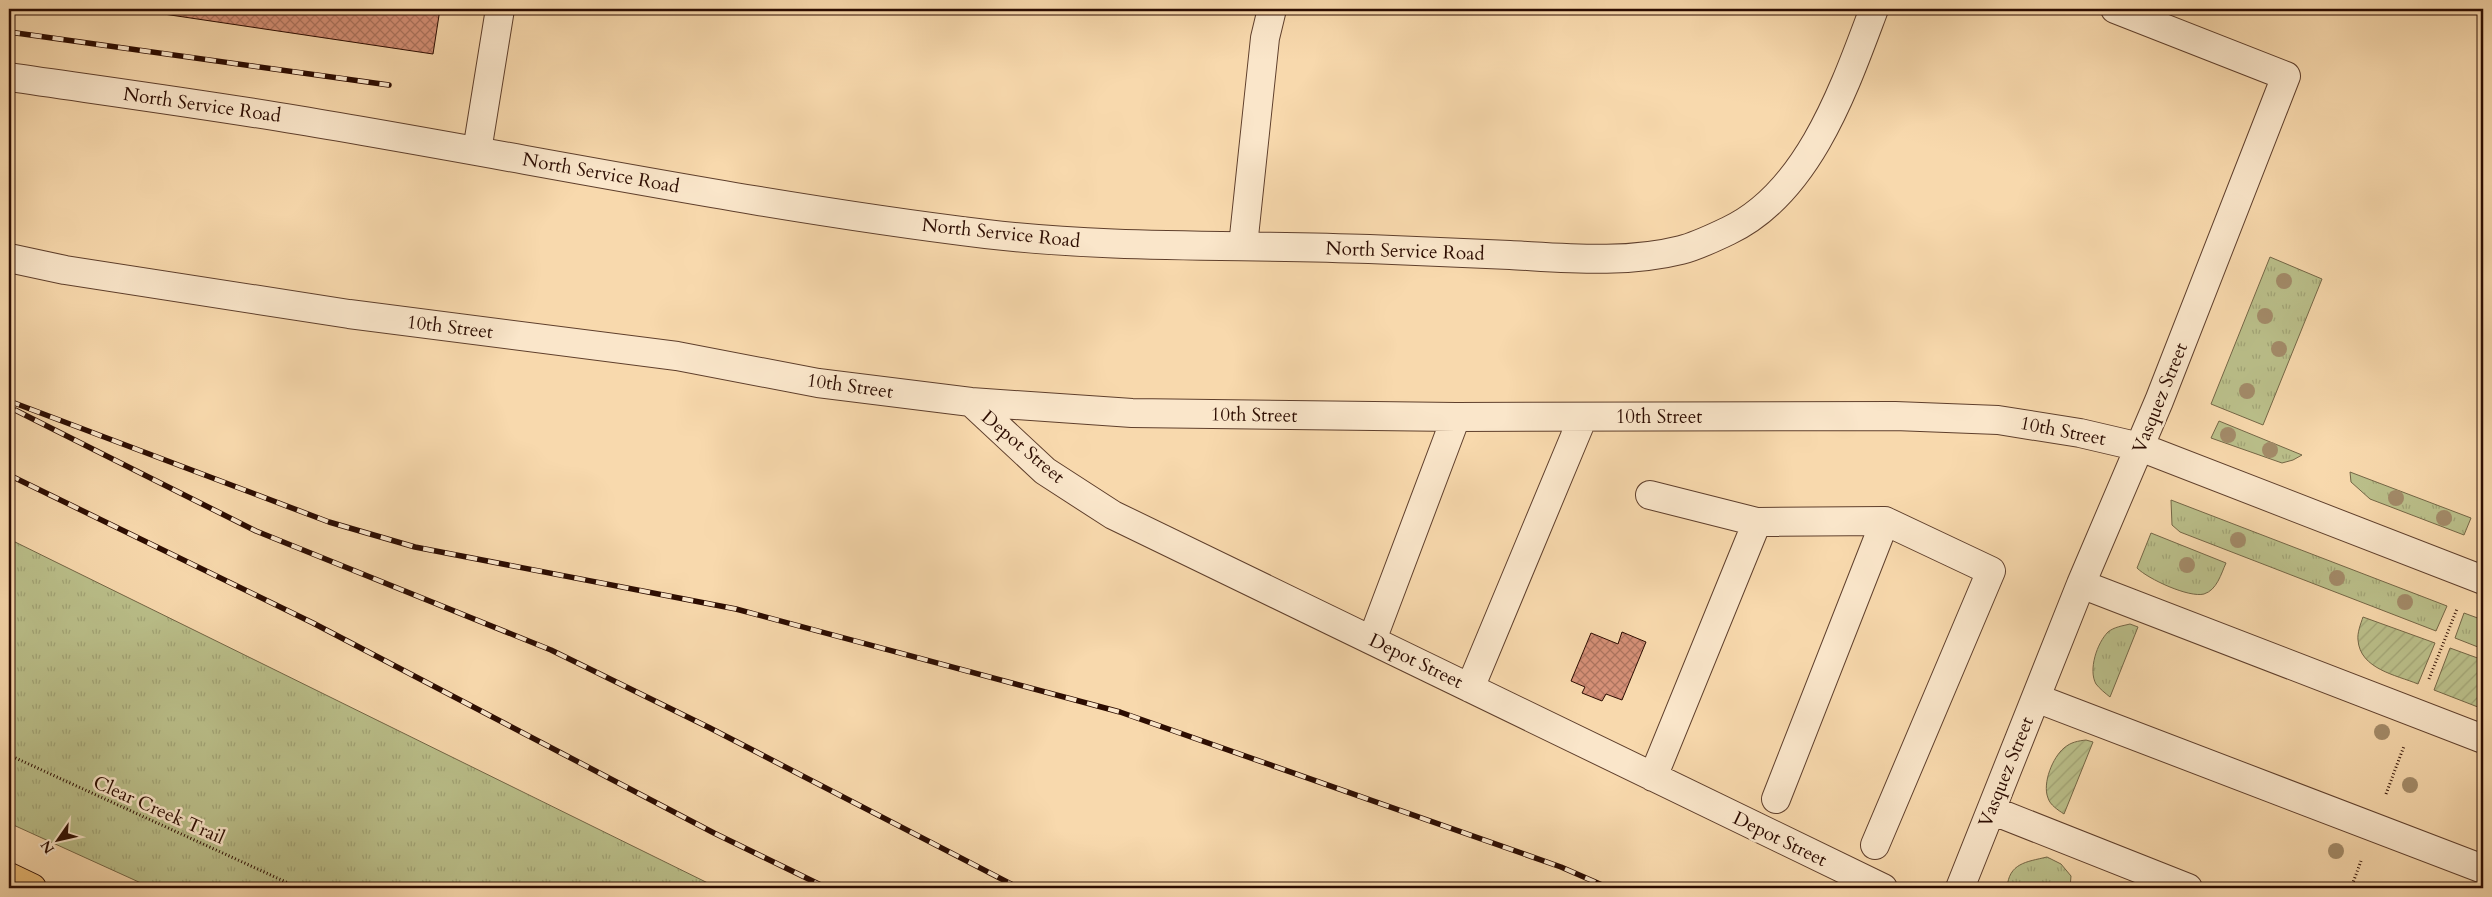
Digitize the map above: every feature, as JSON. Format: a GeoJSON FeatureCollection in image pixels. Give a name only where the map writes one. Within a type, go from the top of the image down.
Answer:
{"type":"FeatureCollection","features":[{"type":"Feature","properties":{"kind":"highway"},"geometry":{"type":"LineString","coordinates":[[9,877],[32,888]]}},
{"type":"Feature","properties":{"kind":"street"},"geometry":{"type":"LineString","coordinates":[[477,151],[500,9]]}},
{"type":"Feature","properties":{"kind":"street"},"geometry":{"type":"LineString","coordinates":[[1243,246],[1265,38],[1272,9]]}},
{"type":"Feature","properties":{"kind":"street","name":"North Service Road"},"geometry":{"type":"LineString","coordinates":[[9,77],[296,119],[722,194],[984,234],[1057,241],[1575,258],[1645,257],[1686,249],[1734,228],[1759,211],[1783,188],[1807,158],[1829,122],[1874,9]]}},
{"type":"Feature","properties":{"kind":"street","name":"Vasquez Street"},"geometry":{"type":"LineString","coordinates":[[1960,888],[2081,584],[2140,447],[2286,76],[2115,9]]}},
{"type":"Feature","properties":{"kind":"street","name":"10th Street"},"geometry":{"type":"LineString","coordinates":[[9,258],[64,270],[349,314],[677,356],[818,383],[971,402],[1132,414],[1456,417],[1895,416],[1998,420],[2080,432],[2140,447],[2483,580]]}},
{"type":"Feature","properties":{"kind":"street","name":"Depot Street"},"geometry":{"type":"LineString","coordinates":[[971,402],[1045,471],[1113,515],[1882,888]]}},
{"type":"Feature","properties":{"kind":"street"},"geometry":{"type":"LineString","coordinates":[[1372,640],[1456,417]]}},
{"type":"Feature","properties":{"kind":"street"},"geometry":{"type":"LineString","coordinates":[[1470,688],[1583,417]]}},
{"type":"Feature","properties":{"kind":"street"},"geometry":{"type":"LineString","coordinates":[[1650,495],[1758,522],[1885,521],[1992,571],[1875,845]]}},
{"type":"Feature","properties":{"kind":"street"},"geometry":{"type":"LineString","coordinates":[[1776,799],[1885,521]]}},
{"type":"Feature","properties":{"kind":"street"},"geometry":{"type":"LineString","coordinates":[[1653,777],[1758,522]]}},
{"type":"Feature","properties":{"kind":"street"},"geometry":{"type":"LineString","coordinates":[[2081,584],[2483,738]]}},
{"type":"Feature","properties":{"kind":"street"},"geometry":{"type":"LineString","coordinates":[[2036,698],[2483,869]]}},
{"type":"Feature","properties":{"kind":"street"},"geometry":{"type":"LineString","coordinates":[[1991,810],[2188,888]]}},
{"type":"Feature","properties":{"kind":"path","name":"Clear Creek Trail"},"geometry":{"type":"LineString","coordinates":[[9,755],[299,888]]}},
{"type":"Feature","properties":{"kind":"green space"},"geometry":{"type":"Polygon","coordinates":[[[2270,257],[2322,279],[2263,425],[2211,404],[2270,257]]]}},
{"type":"Feature","properties":{"kind":"green space"},"geometry":{"type":"Polygon","coordinates":[[[2219,421],[2302,455],[2282,463],[2211,438],[2219,421]]]}},
{"type":"Feature","properties":{"kind":"green space"},"geometry":{"type":"Polygon","coordinates":[[[2350,472],[2471,518],[2464,535],[2370,499],[2351,482],[2350,472]]]}},
{"type":"Feature","properties":{"kind":"green space"},"geometry":{"type":"Polygon","coordinates":[[[2171,500],[2447,606],[2436,631],[2180,532],[2172,525],[2171,500]]]}},
{"type":"Feature","properties":{"kind":"green space"},"geometry":{"type":"Polygon","coordinates":[[[2151,533],[2226,563],[2212,589],[2204,594],[2189,593],[2159,582],[2137,568],[2151,533]]]}},
{"type":"Feature","properties":{"kind":"green space"},"geometry":{"type":"Polygon","coordinates":[[[9,539],[718,888],[152,888],[9,823],[9,539]]]}},
{"type":"Feature","properties":{"kind":"green space"},"geometry":{"type":"Polygon","coordinates":[[[2464,613],[2483,620],[2483,649],[2455,638],[2464,613]]]}},
{"type":"Feature","properties":{"kind":"green space"},"geometry":{"type":"Polygon","coordinates":[[[2363,617],[2435,643],[2418,684],[2380,670],[2365,658],[2360,650],[2358,637],[2363,617]]]}},
{"type":"Feature","properties":{"kind":"green space"},"geometry":{"type":"Polygon","coordinates":[[[2130,624],[2138,627],[2110,697],[2096,684],[2093,664],[2100,643],[2108,632],[2130,624]]]}},
{"type":"Feature","properties":{"kind":"green space"},"geometry":{"type":"Polygon","coordinates":[[[2450,648],[2483,660],[2483,709],[2434,690],[2450,648]]]}},
{"type":"Feature","properties":{"kind":"green space"},"geometry":{"type":"Polygon","coordinates":[[[2086,740],[2093,742],[2064,814],[2052,805],[2048,798],[2046,785],[2050,771],[2056,758],[2064,748],[2077,741],[2086,740]]]}},
{"type":"Feature","properties":{"kind":"green space"},"geometry":{"type":"Polygon","coordinates":[[[2047,857],[2061,864],[2071,876],[2070,888],[2007,888],[2011,873],[2020,865],[2047,857]]]}},
{"type":"Feature","properties":{"kind":"building"},"geometry":{"type":"Polygon","coordinates":[[[130,9],[440,9],[433,54],[130,9]]]}},
{"type":"Feature","properties":{"kind":"building"},"geometry":{"type":"Polygon","coordinates":[[[1622,632],[1646,642],[1622,700],[1606,694],[1602,701],[1582,693],[1585,687],[1571,681],[1591,633],[1618,644],[1622,632]]]}},
{"type":"Feature","properties":{"kind":"railway"},"geometry":{"type":"LineString","coordinates":[[9,32],[389,85]]}},
{"type":"Feature","properties":{"kind":"railway"},"geometry":{"type":"LineString","coordinates":[[9,401],[329,522],[415,547],[736,609],[1120,712],[1561,867],[1609,888]]}},
{"type":"Feature","properties":{"kind":"railway"},"geometry":{"type":"LineString","coordinates":[[15,410],[256,531],[551,650],[710,728],[1019,888]]}},
{"type":"Feature","properties":{"kind":"railway"},"geometry":{"type":"LineString","coordinates":[[9,475],[313,623],[714,833],[827,888]]}}]}
